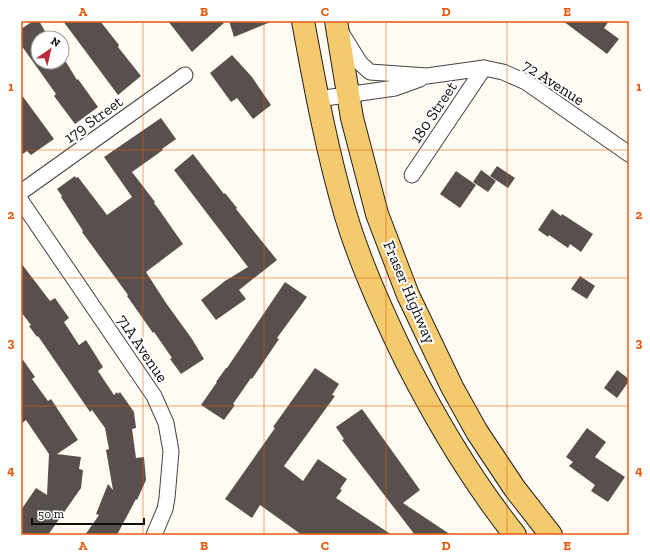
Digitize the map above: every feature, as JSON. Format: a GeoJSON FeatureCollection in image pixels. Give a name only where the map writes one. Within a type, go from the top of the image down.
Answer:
{"type":"FeatureCollection","features":[{"type":"Feature","properties":{"kind":"main road","name":"Fraser Highway"},"geometry":{"type":"LineString","coordinates":[[303,21],[328,148],[346,217],[373,292],[439,423],[476,482],[515,535]]}},
{"type":"Feature","properties":{"kind":"main road","name":"Fraser Highway"},"geometry":{"type":"LineString","coordinates":[[337,24],[354,125],[378,214],[408,295],[452,387],[477,432],[515,489],[551,535]]}},
{"type":"Feature","properties":{"kind":"street","name":"72 Avenue"},"geometry":{"type":"LineString","coordinates":[[337,24],[360,63],[370,72],[378,74],[427,76],[484,68],[503,72],[526,82],[629,154]]}},
{"type":"Feature","properties":{"kind":"street","name":"180 Street"},"geometry":{"type":"LineString","coordinates":[[412,175],[484,68]]}},
{"type":"Feature","properties":{"kind":"street","name":"179 Street"},"geometry":{"type":"LineString","coordinates":[[21,192],[185,75]]}},
{"type":"Feature","properties":{"kind":"street","name":"72 Avenue"},"geometry":{"type":"LineString","coordinates":[[318,99],[395,88],[427,76]]}},
{"type":"Feature","properties":{"kind":"street","name":"71A Avenue"},"geometry":{"type":"LineString","coordinates":[[21,201],[154,396],[166,423],[171,451],[169,487],[165,509],[154,535]]}},
{"type":"Feature","properties":{"kind":"building"},"geometry":{"type":"Polygon","coordinates":[[[33,21],[39,21],[44,30],[30,30],[30,58],[21,45],[21,29],[33,21]]]}},
{"type":"Feature","properties":{"kind":"building"},"geometry":{"type":"Polygon","coordinates":[[[63,21],[100,21],[141,76],[118,95],[63,21]]]}},
{"type":"Feature","properties":{"kind":"building"},"geometry":{"type":"Polygon","coordinates":[[[168,21],[226,21],[192,52],[168,21]]]}},
{"type":"Feature","properties":{"kind":"building"},"geometry":{"type":"Polygon","coordinates":[[[229,21],[273,21],[234,37],[229,21]]]}},
{"type":"Feature","properties":{"kind":"building"},"geometry":{"type":"Polygon","coordinates":[[[563,21],[609,21],[604,28],[619,39],[607,54],[563,21]]]}},
{"type":"Feature","properties":{"kind":"building"},"geometry":{"type":"Polygon","coordinates":[[[232,55],[252,77],[271,105],[253,119],[237,98],[231,102],[210,73],[232,55]]]}},
{"type":"Feature","properties":{"kind":"building"},"geometry":{"type":"Polygon","coordinates":[[[70,69],[98,107],[75,124],[54,96],[56,94],[39,70],[70,70],[70,69]]]}},
{"type":"Feature","properties":{"kind":"building"},"geometry":{"type":"Polygon","coordinates":[[[21,94],[54,139],[31,155],[27,151],[21,155],[21,94]]]}},
{"type":"Feature","properties":{"kind":"building"},"geometry":{"type":"Polygon","coordinates":[[[161,118],[176,139],[132,172],[155,202],[154,203],[183,244],[146,272],[204,359],[181,374],[154,332],[153,333],[127,296],[128,295],[82,232],[83,231],[57,189],[75,176],[76,178],[78,177],[107,215],[132,197],[104,157],[161,118]]]}},
{"type":"Feature","properties":{"kind":"building"},"geometry":{"type":"Polygon","coordinates":[[[193,154],[277,260],[239,290],[246,299],[216,320],[201,300],[225,281],[248,267],[174,170],[193,154]]]}},
{"type":"Feature","properties":{"kind":"building"},"geometry":{"type":"Polygon","coordinates":[[[497,166],[515,178],[508,188],[490,176],[497,166]]]}},
{"type":"Feature","properties":{"kind":"building"},"geometry":{"type":"Polygon","coordinates":[[[481,170],[496,181],[488,192],[473,182],[481,170]]]}},
{"type":"Feature","properties":{"kind":"building"},"geometry":{"type":"Polygon","coordinates":[[[456,171],[476,185],[460,208],[440,194],[456,171]]]}},
{"type":"Feature","properties":{"kind":"building"},"geometry":{"type":"Polygon","coordinates":[[[552,209],[561,216],[562,214],[593,234],[581,252],[570,244],[568,248],[549,235],[548,237],[538,230],[552,209]]]}},
{"type":"Feature","properties":{"kind":"building"},"geometry":{"type":"Polygon","coordinates":[[[21,263],[50,301],[55,298],[69,318],[64,322],[79,345],[86,340],[103,367],[98,371],[114,395],[117,392],[118,394],[120,392],[134,412],[136,428],[132,429],[136,458],[144,457],[146,480],[137,500],[136,499],[117,535],[85,535],[99,515],[96,514],[108,484],[113,490],[106,450],[109,449],[105,428],[92,410],[90,412],[38,336],[37,337],[29,326],[31,325],[21,312],[21,263]]]}},
{"type":"Feature","properties":{"kind":"building"},"geometry":{"type":"Polygon","coordinates":[[[580,276],[595,286],[587,299],[571,289],[580,276]]]}},
{"type":"Feature","properties":{"kind":"building"},"geometry":{"type":"Polygon","coordinates":[[[285,282],[307,297],[277,338],[279,339],[233,404],[235,405],[224,420],[201,405],[285,282]]]}},
{"type":"Feature","properties":{"kind":"building"},"geometry":{"type":"Polygon","coordinates":[[[21,357],[35,377],[32,379],[48,401],[51,399],[78,440],[57,454],[81,457],[79,469],[83,470],[81,488],[48,535],[21,535],[21,510],[36,488],[47,495],[49,454],[26,420],[21,424],[21,357]]]}},
{"type":"Feature","properties":{"kind":"building"},"geometry":{"type":"Polygon","coordinates":[[[315,368],[339,384],[332,395],[335,396],[284,466],[303,481],[318,459],[347,479],[336,498],[392,535],[302,535],[260,505],[252,518],[225,499],[275,428],[273,427],[315,368]]]}},
{"type":"Feature","properties":{"kind":"building"},"geometry":{"type":"Polygon","coordinates":[[[617,370],[629,379],[629,381],[617,398],[604,388],[617,370]]]}},
{"type":"Feature","properties":{"kind":"building"},"geometry":{"type":"Polygon","coordinates":[[[362,409],[420,490],[403,503],[451,535],[415,535],[342,440],[344,439],[336,427],[362,409]]]}},
{"type":"Feature","properties":{"kind":"building"},"geometry":{"type":"Polygon","coordinates":[[[587,428],[606,442],[595,457],[625,477],[608,502],[591,491],[595,485],[569,466],[573,462],[566,457],[587,428]]]}}]}
